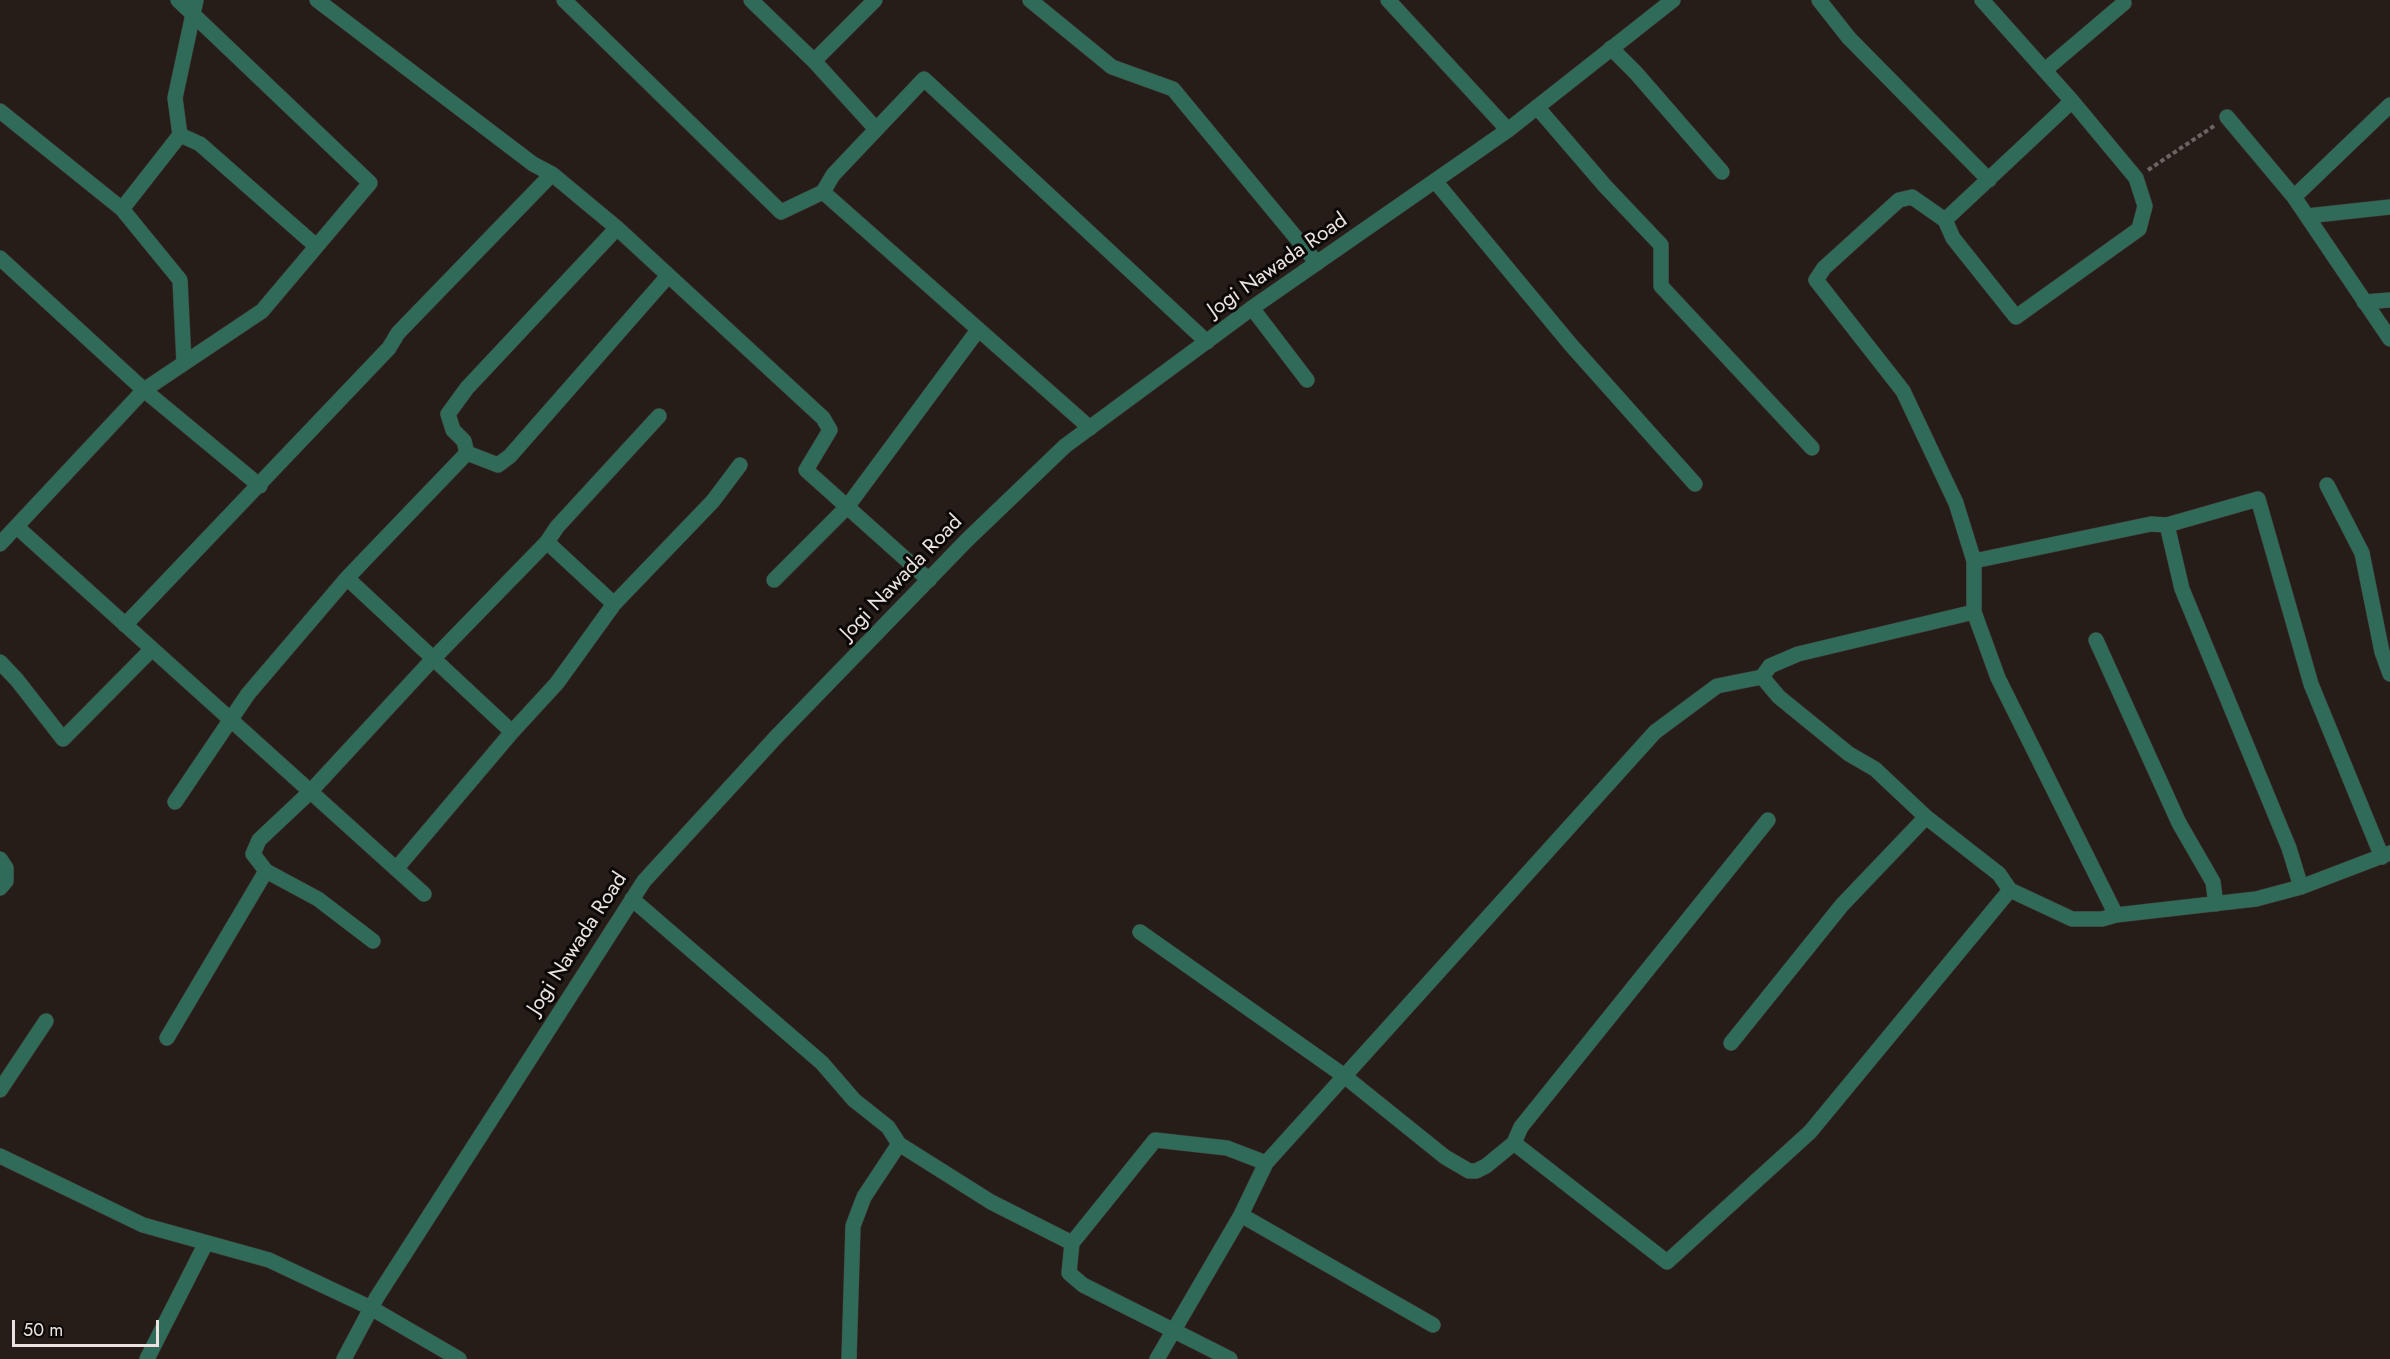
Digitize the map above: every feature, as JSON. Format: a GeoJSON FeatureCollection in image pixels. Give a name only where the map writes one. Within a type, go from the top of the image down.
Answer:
{"type":"FeatureCollection","features":[{"type":"Feature","properties":{"kind":"street"},"geometry":{"type":"LineString","coordinates":[[0,544],[144,390],[262,311],[370,183],[194,6],[178,0]]}},
{"type":"Feature","properties":{"kind":"street"},"geometry":{"type":"LineString","coordinates":[[317,0],[533,165],[552,174],[617,228],[823,418],[830,430],[806,470],[929,580]]}},
{"type":"Feature","properties":{"kind":"street"},"geometry":{"type":"LineString","coordinates":[[564,0],[782,212],[823,192],[833,175],[924,80],[1207,342]]}},
{"type":"Feature","properties":{"kind":"street"},"geometry":{"type":"LineString","coordinates":[[751,0],[814,61],[876,129]]}},
{"type":"Feature","properties":{"kind":"street"},"geometry":{"type":"LineString","coordinates":[[814,61],[875,0]]}},
{"type":"Feature","properties":{"kind":"street"},"geometry":{"type":"LineString","coordinates":[[1388,0],[1508,129]]}},
{"type":"Feature","properties":{"kind":"street","name":"Jogi Nawada Road"},"geometry":{"type":"LineString","coordinates":[[344,1359],[371,1308],[644,881],[777,736],[929,580],[1065,446],[1252,308],[1508,129],[1673,0]]}},
{"type":"Feature","properties":{"kind":"street"},"geometry":{"type":"LineString","coordinates":[[1819,0],[1849,38],[1989,180]]}},
{"type":"Feature","properties":{"kind":"street"},"geometry":{"type":"LineString","coordinates":[[1982,0],[2072,101],[2136,178],[2145,206],[2139,229],[2016,317],[1953,238],[1945,220],[1912,197],[1899,200],[1824,268],[1816,280],[1903,391],[1956,502],[1974,561],[1974,612],[1998,678],[2116,915]]}},
{"type":"Feature","properties":{"kind":"street"},"geometry":{"type":"LineString","coordinates":[[1041,3],[1112,67],[1173,89],[1317,263]]}},
{"type":"Feature","properties":{"kind":"street"},"geometry":{"type":"LineString","coordinates":[[2045,70],[2124,3]]}},
{"type":"Feature","properties":{"kind":"street"},"geometry":{"type":"LineString","coordinates":[[122,209],[180,135],[175,98],[194,6]]}},
{"type":"Feature","properties":{"kind":"street"},"geometry":{"type":"LineString","coordinates":[[1611,48],[1636,73],[1722,172]]}},
{"type":"Feature","properties":{"kind":"street"},"geometry":{"type":"LineString","coordinates":[[1945,220],[2072,101]]}},
{"type":"Feature","properties":{"kind":"street"},"geometry":{"type":"LineString","coordinates":[[2294,197],[2390,105]]}},
{"type":"Feature","properties":{"kind":"street"},"geometry":{"type":"LineString","coordinates":[[1537,107],[1605,186],[1661,245],[1661,286],[1812,448]]}},
{"type":"Feature","properties":{"kind":"street"},"geometry":{"type":"LineString","coordinates":[[0,111],[122,209],[180,280],[184,363]]}},
{"type":"Feature","properties":{"kind":"street"},"geometry":{"type":"LineString","coordinates":[[2227,117],[2294,197],[2390,339]]}},
{"type":"Feature","properties":{"kind":"street"},"geometry":{"type":"LineString","coordinates":[[180,135],[200,144],[316,246]]}},
{"type":"Feature","properties":{"kind":"street"},"geometry":{"type":"LineString","coordinates":[[125,625],[260,486],[389,348],[398,333],[552,174]]}},
{"type":"Feature","properties":{"kind":"street"},"geometry":{"type":"LineString","coordinates":[[1435,181],[1571,345],[1695,484]]}},
{"type":"Feature","properties":{"kind":"street"},"geometry":{"type":"LineString","coordinates":[[823,192],[1090,428]]}},
{"type":"Feature","properties":{"kind":"street"},"geometry":{"type":"LineString","coordinates":[[2307,216],[2390,207]]}},
{"type":"Feature","properties":{"kind":"street"},"geometry":{"type":"LineString","coordinates":[[466,453],[464,441],[453,430],[448,414],[466,388],[617,228]]}},
{"type":"Feature","properties":{"kind":"street"},"geometry":{"type":"LineString","coordinates":[[0,258],[144,390],[260,486]]}},
{"type":"Feature","properties":{"kind":"street"},"geometry":{"type":"LineString","coordinates":[[466,453],[498,465],[510,456],[668,276]]}},
{"type":"Feature","properties":{"kind":"street"},"geometry":{"type":"LineString","coordinates":[[2364,302],[2390,300]]}},
{"type":"Feature","properties":{"kind":"street"},"geometry":{"type":"LineString","coordinates":[[1252,308],[1308,380]]}},
{"type":"Feature","properties":{"kind":"street"},"geometry":{"type":"LineString","coordinates":[[774,580],[847,507],[978,330]]}},
{"type":"Feature","properties":{"kind":"street"},"geometry":{"type":"LineString","coordinates":[[374,941],[318,899],[266,871],[253,854],[259,840],[310,792],[432,660],[547,542],[556,527],[659,416]]}},
{"type":"Feature","properties":{"kind":"street"},"geometry":{"type":"LineString","coordinates":[[175,802],[248,694],[347,578],[466,453]]}},
{"type":"Feature","properties":{"kind":"street"},"geometry":{"type":"LineString","coordinates":[[396,869],[556,683],[614,604],[713,501],[740,465]]}},
{"type":"Feature","properties":{"kind":"street"},"geometry":{"type":"LineString","coordinates":[[2326,485],[2362,553],[2382,652],[2390,674]]}},
{"type":"Feature","properties":{"kind":"street"},"geometry":{"type":"LineString","coordinates":[[1762,677],[1779,697],[1849,754],[1875,769],[1926,817],[1999,874],[2010,890],[2072,919],[2102,919],[2116,915],[2256,898],[2301,887],[2386,855],[2311,684],[2258,499],[2167,525],[2151,524],[1974,561]]}},
{"type":"Feature","properties":{"kind":"street"},"geometry":{"type":"LineString","coordinates":[[2167,525],[2182,589],[2289,848],[2301,887]]}},
{"type":"Feature","properties":{"kind":"street"},"geometry":{"type":"LineString","coordinates":[[17,527],[424,894]]}},
{"type":"Feature","properties":{"kind":"street"},"geometry":{"type":"LineString","coordinates":[[547,542],[614,604]]}},
{"type":"Feature","properties":{"kind":"street"},"geometry":{"type":"LineString","coordinates":[[347,578],[432,660],[512,732]]}},
{"type":"Feature","properties":{"kind":"street"},"geometry":{"type":"LineString","coordinates":[[1157,1359],[1241,1215],[1266,1163],[1655,732],[1717,686],[1762,677],[1770,666],[1798,654],[1974,612]]}},
{"type":"Feature","properties":{"kind":"street"},"geometry":{"type":"LineString","coordinates":[[2096,640],[2179,823],[2214,882],[2216,904]]}},
{"type":"Feature","properties":{"kind":"street"},"geometry":{"type":"LineString","coordinates":[[0,662],[63,739],[152,649]]}},
{"type":"Feature","properties":{"kind":"street"},"geometry":{"type":"LineString","coordinates":[[1731,1043],[1842,905],[1926,817]]}},
{"type":"Feature","properties":{"kind":"street"},"geometry":{"type":"LineString","coordinates":[[1140,932],[1343,1075],[1445,1157],[1469,1171],[1476,1171],[1486,1166],[1514,1143],[1521,1127],[1768,820]]}},
{"type":"Feature","properties":{"kind":"street"},"geometry":{"type":"LineString","coordinates":[[0,859],[6,868],[6,880],[0,888]]}},
{"type":"Feature","properties":{"kind":"street"},"geometry":{"type":"LineString","coordinates":[[167,1038],[266,871]]}},
{"type":"Feature","properties":{"kind":"street"},"geometry":{"type":"LineString","coordinates":[[1514,1143],[1667,1262],[1810,1132],[2010,890]]}},
{"type":"Feature","properties":{"kind":"street"},"geometry":{"type":"LineString","coordinates":[[632,899],[822,1063],[854,1100],[888,1127],[899,1144],[991,1202],[1072,1243]]}},
{"type":"Feature","properties":{"kind":"street"},"geometry":{"type":"LineString","coordinates":[[0,1090],[46,1021]]}},
{"type":"Feature","properties":{"kind":"street"},"geometry":{"type":"LineString","coordinates":[[1230,1359],[1083,1285],[1069,1273],[1072,1243],[1155,1140],[1227,1148],[1266,1163]]}},
{"type":"Feature","properties":{"kind":"street"},"geometry":{"type":"LineString","coordinates":[[849,1359],[853,1226],[864,1197],[899,1144]]}},
{"type":"Feature","properties":{"kind":"street"},"geometry":{"type":"LineString","coordinates":[[0,1156],[143,1226],[269,1260],[371,1308],[459,1359]]}},
{"type":"Feature","properties":{"kind":"street"},"geometry":{"type":"LineString","coordinates":[[1241,1215],[1433,1325]]}},
{"type":"Feature","properties":{"kind":"street"},"geometry":{"type":"LineString","coordinates":[[147,1359],[206,1243]]}},
{"type":"Feature","properties":{"kind":"path"},"geometry":{"type":"LineString","coordinates":[[2136,178],[2227,117]]}}]}
